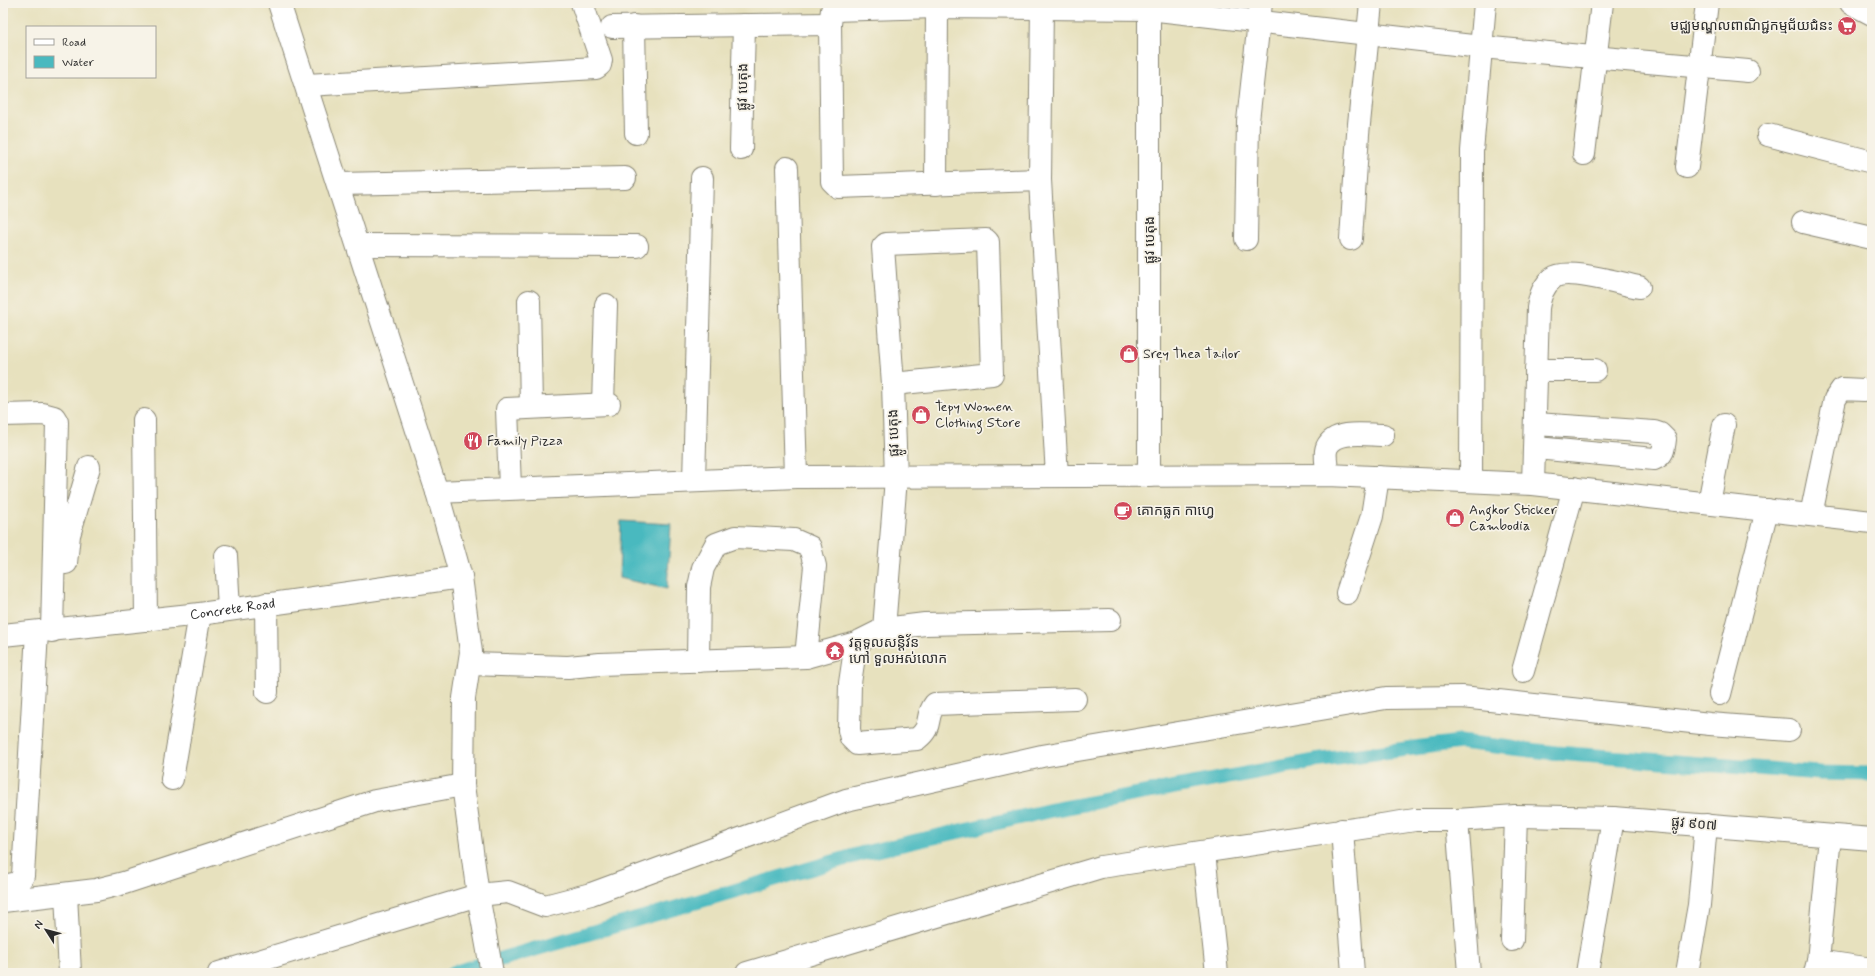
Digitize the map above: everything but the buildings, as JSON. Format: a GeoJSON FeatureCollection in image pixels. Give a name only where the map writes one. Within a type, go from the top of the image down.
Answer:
{"type":"FeatureCollection","features":[{"type":"Feature","properties":{"kind":"street"},"geometry":{"type":"LineString","coordinates":[[279,3],[339,184],[437,492],[461,577],[471,652],[464,698],[463,785],[492,973]]}},
{"type":"Feature","properties":{"kind":"street"},"geometry":{"type":"LineString","coordinates":[[307,85],[596,68],[600,65],[601,60],[582,3]]}},
{"type":"Feature","properties":{"kind":"street"},"geometry":{"type":"LineString","coordinates":[[1351,239],[1358,134],[1371,3]]}},
{"type":"Feature","properties":{"kind":"street"},"geometry":{"type":"LineString","coordinates":[[1470,481],[1472,151],[1485,3]]}},
{"type":"Feature","properties":{"kind":"street"},"geometry":{"type":"LineString","coordinates":[[1584,154],[1602,3]]}},
{"type":"Feature","properties":{"kind":"street"},"geometry":{"type":"LineString","coordinates":[[1688,166],[1698,66],[1707,3]]}},
{"type":"Feature","properties":{"kind":"street"},"geometry":{"type":"LineString","coordinates":[[1850,3],[1872,14]]}},
{"type":"Feature","properties":{"kind":"street"},"geometry":{"type":"LineString","coordinates":[[1042,6],[1040,180],[1057,476]]}},
{"type":"Feature","properties":{"kind":"street"},"geometry":{"type":"LineString","coordinates":[[1040,180],[838,187],[834,185],[832,181],[830,24],[832,10],[937,7],[1149,6],[1260,13],[1368,34],[1481,47],[1595,56],[1748,71]]}},
{"type":"Feature","properties":{"kind":"street","name":"ផ្លូវ បេតុង"},"geometry":{"type":"LineString","coordinates":[[1149,6],[1149,476]]}},
{"type":"Feature","properties":{"kind":"street"},"geometry":{"type":"LineString","coordinates":[[936,184],[937,7]]}},
{"type":"Feature","properties":{"kind":"street"},"geometry":{"type":"LineString","coordinates":[[1246,240],[1248,121],[1260,13]]}},
{"type":"Feature","properties":{"kind":"street"},"geometry":{"type":"LineString","coordinates":[[612,27],[830,24]]}},
{"type":"Feature","properties":{"kind":"street","name":"ផ្លូវ បេតុង"},"geometry":{"type":"LineString","coordinates":[[741,149],[744,25]]}},
{"type":"Feature","properties":{"kind":"street"},"geometry":{"type":"LineString","coordinates":[[634,26],[636,133]]}},
{"type":"Feature","properties":{"kind":"street"},"geometry":{"type":"LineString","coordinates":[[1768,135],[1872,162]]}},
{"type":"Feature","properties":{"kind":"street"},"geometry":{"type":"LineString","coordinates":[[787,168],[796,477]]}},
{"type":"Feature","properties":{"kind":"street"},"geometry":{"type":"LineString","coordinates":[[339,184],[625,178]]}},
{"type":"Feature","properties":{"kind":"street"},"geometry":{"type":"LineString","coordinates":[[694,481],[702,178]]}},
{"type":"Feature","properties":{"kind":"street"},"geometry":{"type":"LineString","coordinates":[[1803,222],[1872,238]]}},
{"type":"Feature","properties":{"kind":"street","name":"ផ្លូវ បេតុង"},"geometry":{"type":"LineString","coordinates":[[884,629],[896,478],[893,384],[884,245],[984,239],[988,242],[992,374],[893,384]]}},
{"type":"Feature","properties":{"kind":"street"},"geometry":{"type":"LineString","coordinates":[[358,245],[637,246]]}},
{"type":"Feature","properties":{"kind":"street"},"geometry":{"type":"LineString","coordinates":[[1533,484],[1536,448],[1538,308],[1542,290],[1554,277],[1573,273],[1639,287]]}},
{"type":"Feature","properties":{"kind":"street"},"geometry":{"type":"LineString","coordinates":[[529,300],[531,407]]}},
{"type":"Feature","properties":{"kind":"street"},"geometry":{"type":"LineString","coordinates":[[510,488],[507,409],[606,404],[606,305]]}},
{"type":"Feature","properties":{"kind":"street"},"geometry":{"type":"LineString","coordinates":[[1536,370],[1595,370]]}},
{"type":"Feature","properties":{"kind":"street"},"geometry":{"type":"LineString","coordinates":[[1811,515],[1835,399],[1842,389],[1864,390]]}},
{"type":"Feature","properties":{"kind":"street"},"geometry":{"type":"LineString","coordinates":[[3,415],[44,414],[54,417],[57,422],[51,631]]}},
{"type":"Feature","properties":{"kind":"street"},"geometry":{"type":"LineString","coordinates":[[144,420],[146,620]]}},
{"type":"Feature","properties":{"kind":"street"},"geometry":{"type":"LineString","coordinates":[[1536,424],[1654,432],[1660,434],[1665,439],[1664,449],[1659,457],[1654,459],[1536,448]]}},
{"type":"Feature","properties":{"kind":"street"},"geometry":{"type":"LineString","coordinates":[[1709,503],[1724,426]]}},
{"type":"Feature","properties":{"kind":"street"},"geometry":{"type":"LineString","coordinates":[[1328,475],[1327,448],[1333,440],[1341,435],[1383,435]]}},
{"type":"Feature","properties":{"kind":"street"},"geometry":{"type":"LineString","coordinates":[[3,886],[18,883],[23,876],[51,631],[69,535],[89,467]]}},
{"type":"Feature","properties":{"kind":"street"},"geometry":{"type":"LineString","coordinates":[[437,492],[796,477],[896,478],[1328,475],[1533,484],[1872,522]]}},
{"type":"Feature","properties":{"kind":"street"},"geometry":{"type":"LineString","coordinates":[[1347,593],[1372,516],[1378,477]]}},
{"type":"Feature","properties":{"kind":"street"},"geometry":{"type":"LineString","coordinates":[[1523,671],[1574,488]]}},
{"type":"Feature","properties":{"kind":"street"},"geometry":{"type":"LineString","coordinates":[[1720,694],[1767,510]]}},
{"type":"Feature","properties":{"kind":"street"},"geometry":{"type":"LineString","coordinates":[[698,661],[699,587],[703,568],[716,544],[735,537],[794,540],[810,547],[815,566],[806,657]]}},
{"type":"Feature","properties":{"kind":"street"},"geometry":{"type":"LineString","coordinates":[[226,556],[229,610]]}},
{"type":"Feature","properties":{"kind":"street","name":"Concrete Road"},"geometry":{"type":"LineString","coordinates":[[3,635],[200,614],[461,577]]}},
{"type":"Feature","properties":{"kind":"street"},"geometry":{"type":"LineString","coordinates":[[266,604],[267,692]]}},
{"type":"Feature","properties":{"kind":"street"},"geometry":{"type":"LineString","coordinates":[[172,779],[200,614]]}},
{"type":"Feature","properties":{"kind":"street"},"geometry":{"type":"LineString","coordinates":[[470,664],[568,667],[806,657],[856,643],[884,629],[925,624],[1110,620]]}},
{"type":"Feature","properties":{"kind":"street"},"geometry":{"type":"LineString","coordinates":[[856,643],[850,683],[849,730],[851,738],[857,744],[917,739],[928,727],[930,710],[935,704],[1075,699]]}},
{"type":"Feature","properties":{"kind":"street"},"geometry":{"type":"LineString","coordinates":[[219,973],[508,892],[545,906],[591,894],[846,800],[1042,756],[1386,698],[1462,696],[1710,724],[1789,730]]}},
{"type":"Feature","properties":{"kind":"street"},"geometry":{"type":"LineString","coordinates":[[3,901],[96,890],[124,883],[375,800],[463,785]]}},
{"type":"Feature","properties":{"kind":"street"},"geometry":{"type":"LineString","coordinates":[[1512,940],[1516,816]]}},
{"type":"Feature","properties":{"kind":"street","name":"ផ្លូវ ៩០៧"},"geometry":{"type":"LineString","coordinates":[[747,973],[1100,867],[1204,853],[1342,830],[1415,820],[1457,820],[1516,816],[1612,818],[1872,839]]}},
{"type":"Feature","properties":{"kind":"street"},"geometry":{"type":"LineString","coordinates":[[1587,973],[1612,818]]}},
{"type":"Feature","properties":{"kind":"street"},"geometry":{"type":"LineString","coordinates":[[1457,820],[1469,973]]}},
{"type":"Feature","properties":{"kind":"street"},"geometry":{"type":"LineString","coordinates":[[1688,973],[1700,905],[1706,825]]}},
{"type":"Feature","properties":{"kind":"street"},"geometry":{"type":"LineString","coordinates":[[1342,830],[1352,973]]}},
{"type":"Feature","properties":{"kind":"street"},"geometry":{"type":"LineString","coordinates":[[1830,836],[1816,967],[1872,969]]}},
{"type":"Feature","properties":{"kind":"street"},"geometry":{"type":"LineString","coordinates":[[1204,853],[1217,973]]}},
{"type":"Feature","properties":{"kind":"street"},"geometry":{"type":"LineString","coordinates":[[66,894],[70,973]]}},
{"type":"Feature","properties":{"kind":"water"},"geometry":{"type":"Polygon","coordinates":[[[621,521],[671,524],[667,589],[619,578],[621,521]]]}},
{"type":"Feature","properties":{"kind":"waterway"},"geometry":{"type":"LineString","coordinates":[[453,973],[864,853],[1052,810],[1314,761],[1460,742],[1556,753],[1820,773],[1872,774]]}},
{"type":"Feature","properties":{"kind":"place","name":"មជ្ឈមណ្ឌលពាណិជ្ជកម្មជ័យជំនះ"},"geometry":{"type":"Point","coordinates":[1847,26]}},
{"type":"Feature","properties":{"kind":"place","name":"Srey Thea Tailor"},"geometry":{"type":"Point","coordinates":[1129,354]}},
{"type":"Feature","properties":{"kind":"place","name":"Tepy Women Clothing Store"},"geometry":{"type":"Point","coordinates":[921,415]}},
{"type":"Feature","properties":{"kind":"place","name":"Family Pizza"},"geometry":{"type":"Point","coordinates":[473,441]}},
{"type":"Feature","properties":{"kind":"place","name":"គោកធ្លក កាហ្វេ"},"geometry":{"type":"Point","coordinates":[1123,511]}},
{"type":"Feature","properties":{"kind":"place","name":"Angkor Sticker Cambodia"},"geometry":{"type":"Point","coordinates":[1455,518]}},
{"type":"Feature","properties":{"kind":"place","name":"វត្តទូលសន្តិវ័ន ហៅ ទួលអស់លោក"},"geometry":{"type":"Point","coordinates":[835,651]}}]}
